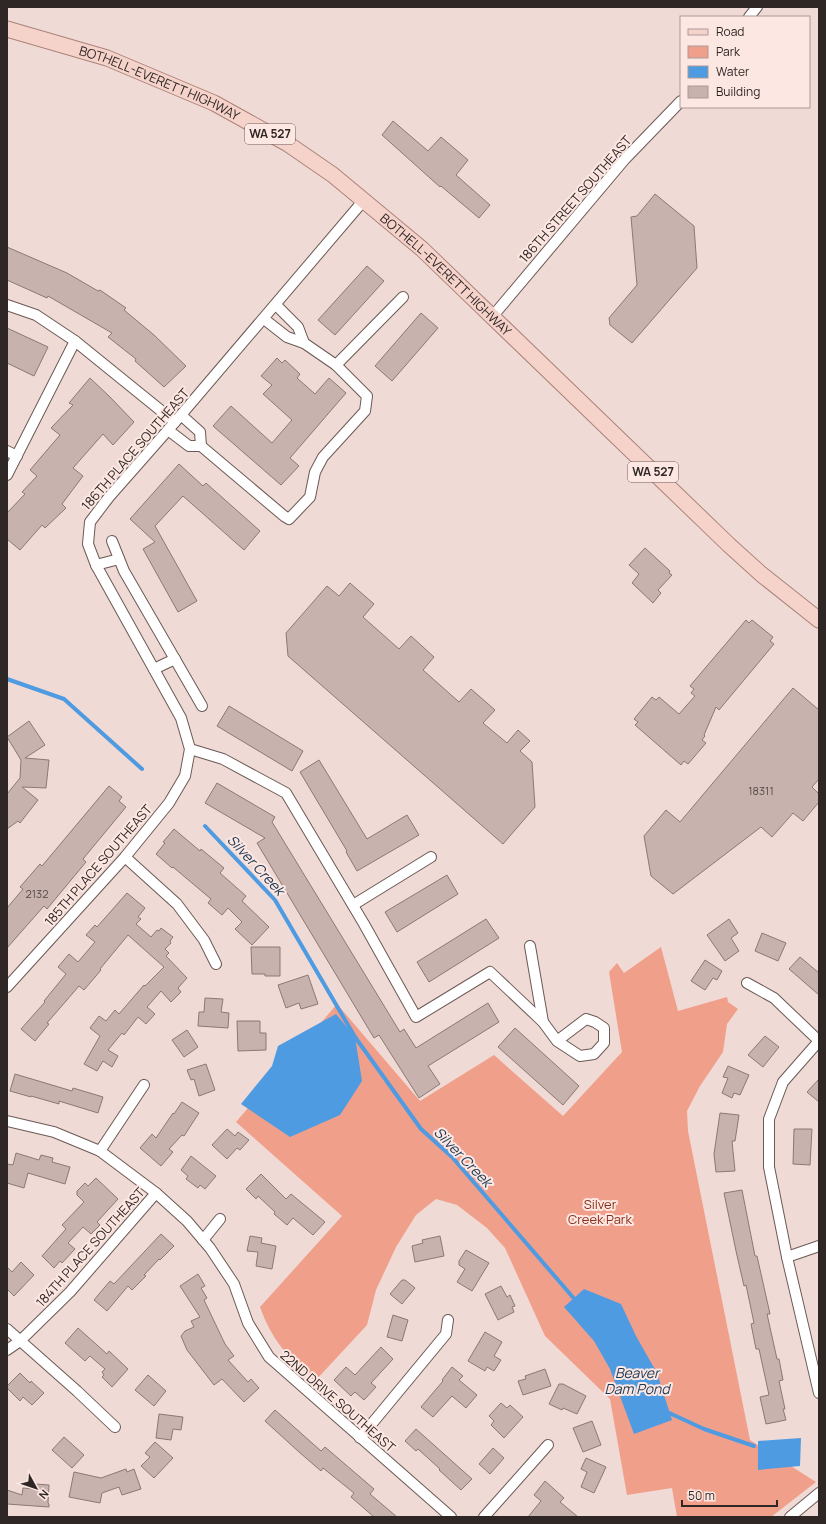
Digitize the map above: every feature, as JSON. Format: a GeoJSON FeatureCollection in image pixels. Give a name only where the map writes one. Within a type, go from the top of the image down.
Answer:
{"type":"FeatureCollection","features":[{"type":"Feature","properties":{"kind":"main road","name":"BOTHELL-EVERETT HIGHWAY"},"geometry":{"type":"LineString","coordinates":[[7,29],[106,58],[214,103],[288,144],[333,175],[422,250],[729,545],[761,574],[819,620]]}},
{"type":"Feature","properties":{"kind":"street"},"geometry":{"type":"LineString","coordinates":[[750,16],[757,7]]}},
{"type":"Feature","properties":{"kind":"street","name":"186TH STREET SOUTHEAST"},"geometry":{"type":"LineString","coordinates":[[492,317],[625,159],[657,128],[680,102]]}},
{"type":"Feature","properties":{"kind":"street","name":"186TH PLACE SOUTHEAST"},"geometry":{"type":"LineString","coordinates":[[190,750],[181,718],[96,565],[88,544],[90,522],[109,497],[264,319],[364,200]]}},
{"type":"Feature","properties":{"kind":"street"},"geometry":{"type":"LineString","coordinates":[[336,365],[403,297]]}},
{"type":"Feature","properties":{"kind":"street"},"geometry":{"type":"LineString","coordinates":[[276,305],[298,327],[304,343]]}},
{"type":"Feature","properties":{"kind":"street"},"geometry":{"type":"LineString","coordinates":[[7,306],[36,315],[75,341],[178,419],[200,432],[201,446]]}},
{"type":"Feature","properties":{"kind":"street"},"geometry":{"type":"LineString","coordinates":[[168,430],[189,446],[201,446],[266,502],[290,520],[310,496],[315,472],[323,457],[365,411],[367,396],[336,365],[304,343],[287,337],[264,319]]}},
{"type":"Feature","properties":{"kind":"street"},"geometry":{"type":"LineString","coordinates":[[7,475],[75,341]]}},
{"type":"Feature","properties":{"kind":"street"},"geometry":{"type":"LineString","coordinates":[[7,451],[17,456]]}},
{"type":"Feature","properties":{"kind":"street"},"geometry":{"type":"LineString","coordinates":[[112,541],[124,572],[202,706]]}},
{"type":"Feature","properties":{"kind":"street"},"geometry":{"type":"LineString","coordinates":[[96,565],[120,560]]}},
{"type":"Feature","properties":{"kind":"street"},"geometry":{"type":"LineString","coordinates":[[154,669],[175,658]]}},
{"type":"Feature","properties":{"kind":"street"},"geometry":{"type":"LineString","coordinates":[[190,750],[223,759],[286,793],[353,905],[416,1017],[490,972],[543,1022],[557,1041],[580,1056],[594,1054],[604,1043],[604,1028],[595,1022],[586,1019],[557,1041]]}},
{"type":"Feature","properties":{"kind":"street","name":"185TH PLACE SOUTHEAST"},"geometry":{"type":"LineString","coordinates":[[7,987],[125,857],[169,802],[185,776],[190,750]]}},
{"type":"Feature","properties":{"kind":"street"},"geometry":{"type":"LineString","coordinates":[[125,857],[177,904],[204,940],[216,964]]}},
{"type":"Feature","properties":{"kind":"street"},"geometry":{"type":"LineString","coordinates":[[353,905],[431,857]]}},
{"type":"Feature","properties":{"kind":"street"},"geometry":{"type":"LineString","coordinates":[[530,946],[543,1022]]}},
{"type":"Feature","properties":{"kind":"street"},"geometry":{"type":"LineString","coordinates":[[747,983],[774,998],[819,1041],[783,1082],[769,1119],[769,1167],[787,1257],[816,1369],[819,1393]]}},
{"type":"Feature","properties":{"kind":"street"},"geometry":{"type":"LineString","coordinates":[[100,1151],[144,1085]]}},
{"type":"Feature","properties":{"kind":"street","name":"22ND DRIVE SOUTHEAST"},"geometry":{"type":"LineString","coordinates":[[7,1121],[54,1132],[100,1151],[156,1192],[187,1221],[203,1240],[234,1284],[248,1323],[268,1357],[451,1517]]}},
{"type":"Feature","properties":{"kind":"street","name":"184TH PLACE SOUTHEAST"},"geometry":{"type":"LineString","coordinates":[[7,1350],[20,1341],[70,1292],[156,1192]]}},
{"type":"Feature","properties":{"kind":"street"},"geometry":{"type":"LineString","coordinates":[[203,1240],[220,1219]]}},
{"type":"Feature","properties":{"kind":"street"},"geometry":{"type":"LineString","coordinates":[[787,1257],[819,1246]]}},
{"type":"Feature","properties":{"kind":"street"},"geometry":{"type":"LineString","coordinates":[[360,1438],[446,1334],[448,1320]]}},
{"type":"Feature","properties":{"kind":"street"},"geometry":{"type":"LineString","coordinates":[[7,1329],[115,1427]]}},
{"type":"Feature","properties":{"kind":"street"},"geometry":{"type":"LineString","coordinates":[[484,1517],[548,1445]]}},
{"type":"Feature","properties":{"kind":"street"},"geometry":{"type":"LineString","coordinates":[[790,1517],[819,1494]]}},
{"type":"Feature","properties":{"kind":"green space","name":"Silver Creek Park"},"geometry":{"type":"Polygon","coordinates":[[[661,947],[678,1011],[727,997],[728,1002],[738,1009],[727,1024],[723,1052],[700,1086],[687,1111],[688,1131],[750,1440],[816,1482],[771,1517],[677,1517],[672,1488],[627,1495],[610,1399],[545,1336],[505,1248],[487,1228],[457,1205],[436,1199],[416,1215],[396,1247],[376,1290],[367,1325],[315,1381],[289,1356],[276,1340],[260,1307],[342,1216],[236,1122],[337,1004],[420,1101],[494,1055],[563,1116],[622,1052],[609,972],[617,963],[624,973],[661,947]]]}},
{"type":"Feature","properties":{"kind":"water"},"geometry":{"type":"Polygon","coordinates":[[[336,1014],[355,1037],[362,1081],[340,1115],[290,1137],[241,1104],[272,1066],[278,1046],[336,1014]]]}},
{"type":"Feature","properties":{"kind":"water","name":"Beaver Dam Pond"},"geometry":{"type":"Polygon","coordinates":[[[584,1289],[621,1304],[636,1336],[657,1373],[672,1420],[634,1434],[610,1369],[594,1341],[564,1307],[584,1289]]]}},
{"type":"Feature","properties":{"kind":"water"},"geometry":{"type":"Polygon","coordinates":[[[801,1438],[800,1466],[758,1470],[758,1441],[801,1438]]]}},
{"type":"Feature","properties":{"kind":"building"},"geometry":{"type":"Polygon","coordinates":[[[393,121],[428,151],[441,137],[468,160],[456,175],[490,205],[479,218],[441,186],[440,187],[382,135],[393,121]]]}},
{"type":"Feature","properties":{"kind":"building"},"geometry":{"type":"Polygon","coordinates":[[[655,194],[694,226],[697,268],[632,343],[610,325],[609,318],[637,285],[631,217],[637,216],[655,194]]]}},
{"type":"Feature","properties":{"kind":"building"},"geometry":{"type":"Polygon","coordinates":[[[7,247],[67,273],[98,291],[100,290],[126,308],[124,310],[154,335],[186,366],[164,387],[135,361],[136,359],[108,337],[112,333],[48,296],[47,298],[7,280],[7,247]]]}},
{"type":"Feature","properties":{"kind":"building"},"geometry":{"type":"Polygon","coordinates":[[[367,266],[384,281],[335,335],[318,320],[367,266]]]}},
{"type":"Feature","properties":{"kind":"building"},"geometry":{"type":"Polygon","coordinates":[[[421,313],[438,328],[392,381],[375,366],[421,313]]]}},
{"type":"Feature","properties":{"kind":"building"},"geometry":{"type":"Polygon","coordinates":[[[7,328],[48,347],[34,376],[7,363],[7,328]]]}},
{"type":"Feature","properties":{"kind":"building"},"geometry":{"type":"Polygon","coordinates":[[[277,358],[282,363],[285,360],[300,374],[297,378],[315,394],[329,378],[346,393],[290,458],[299,466],[281,485],[213,426],[231,406],[272,443],[292,420],[263,394],[272,385],[261,376],[277,358]]]}},
{"type":"Feature","properties":{"kind":"building"},"geometry":{"type":"Polygon","coordinates":[[[90,378],[134,422],[113,445],[103,434],[73,468],[83,476],[62,504],[66,508],[45,528],[42,525],[20,550],[7,539],[7,513],[25,494],[22,492],[37,476],[30,470],[60,435],[51,428],[73,405],[69,403],[90,378]]]}},
{"type":"Feature","properties":{"kind":"building"},"geometry":{"type":"Polygon","coordinates":[[[179,464],[203,486],[206,483],[260,531],[244,550],[183,496],[155,526],[197,601],[178,612],[143,549],[155,542],[130,519],[179,464]]]}},
{"type":"Feature","properties":{"kind":"building"},"geometry":{"type":"Polygon","coordinates":[[[645,548],[670,571],[669,573],[672,575],[658,590],[661,593],[653,603],[632,583],[639,574],[629,565],[645,548]]]}},
{"type":"Feature","properties":{"kind":"building"},"geometry":{"type":"Polygon","coordinates":[[[350,583],[374,604],[363,617],[399,649],[411,636],[434,657],[423,670],[459,702],[471,689],[495,710],[483,723],[507,743],[518,730],[530,741],[520,751],[532,762],[535,807],[503,844],[288,656],[286,633],[327,586],[339,596],[350,583]]]}},
{"type":"Feature","properties":{"kind":"building"},"geometry":{"type":"Polygon","coordinates":[[[746,620],[749,623],[752,620],[773,637],[770,641],[774,644],[719,710],[716,707],[702,740],[706,743],[688,764],[684,761],[681,765],[635,725],[638,722],[634,719],[652,697],[656,700],[659,697],[679,714],[695,696],[691,693],[694,689],[690,686],[746,620]]]}},
{"type":"Feature","properties":{"kind":"building"},"geometry":{"type":"Polygon","coordinates":[[[793,688],[819,710],[819,779],[812,787],[819,794],[819,802],[803,821],[793,813],[772,837],[761,827],[673,894],[651,876],[644,836],[666,810],[680,822],[793,688]]]}},
{"type":"Feature","properties":{"kind":"building"},"geometry":{"type":"Polygon","coordinates":[[[229,706],[303,751],[292,771],[217,726],[229,706]]]}},
{"type":"Feature","properties":{"kind":"building"},"geometry":{"type":"Polygon","coordinates":[[[29,721],[45,745],[25,758],[49,760],[46,788],[22,787],[38,800],[20,823],[18,821],[7,829],[7,794],[20,778],[21,760],[7,737],[29,721]]]}},
{"type":"Feature","properties":{"kind":"building"},"geometry":{"type":"Polygon","coordinates":[[[319,760],[367,839],[407,815],[419,835],[357,871],[346,852],[347,851],[300,772],[319,760]]]}},
{"type":"Feature","properties":{"kind":"building"},"geometry":{"type":"Polygon","coordinates":[[[217,783],[275,817],[272,822],[400,1032],[404,1029],[416,1048],[488,1003],[499,1022],[428,1066],[440,1084],[419,1098],[379,1035],[374,1038],[257,843],[265,838],[205,803],[217,783]]]}},
{"type":"Feature","properties":{"kind":"building"},"geometry":{"type":"Polygon","coordinates":[[[109,786],[122,797],[119,801],[126,807],[83,859],[86,862],[47,909],[44,906],[7,948],[7,908],[23,889],[20,887],[40,864],[42,866],[109,786]]]}},
{"type":"Feature","properties":{"kind":"building"},"geometry":{"type":"Polygon","coordinates":[[[174,829],[200,851],[201,849],[224,868],[220,873],[246,896],[242,901],[269,927],[252,945],[235,929],[242,922],[228,908],[222,915],[208,903],[211,899],[156,854],[165,843],[163,842],[174,829]]]}},
{"type":"Feature","properties":{"kind":"building"},"geometry":{"type":"Polygon","coordinates":[[[447,875],[458,894],[397,932],[385,912],[447,875]]]}},
{"type":"Feature","properties":{"kind":"building"},"geometry":{"type":"Polygon","coordinates":[[[127,893],[145,908],[138,917],[141,919],[136,924],[151,937],[161,928],[173,937],[170,941],[171,943],[165,949],[169,953],[166,956],[187,978],[178,988],[181,992],[171,1002],[161,991],[147,1007],[155,1014],[146,1024],[138,1017],[124,1035],[122,1033],[108,1050],[118,1056],[112,1067],[103,1061],[97,1071],[84,1064],[100,1036],[90,1028],[99,1016],[106,1021],[115,1010],[119,1014],[144,985],[145,986],[164,967],[128,935],[84,990],[79,986],[47,1023],[49,1024],[35,1041],[21,1029],[45,1002],[44,1001],[66,974],[58,967],[69,954],[78,962],[95,942],[86,935],[95,925],[97,927],[127,893]]]}},
{"type":"Feature","properties":{"kind":"building"},"geometry":{"type":"Polygon","coordinates":[[[486,919],[499,938],[429,982],[417,962],[486,919]]]}},
{"type":"Feature","properties":{"kind":"building"},"geometry":{"type":"Polygon","coordinates":[[[729,919],[738,933],[731,938],[739,951],[725,961],[707,935],[729,919]]]}},
{"type":"Feature","properties":{"kind":"building"},"geometry":{"type":"Polygon","coordinates":[[[762,933],[786,943],[778,961],[755,951],[762,933]]]}},
{"type":"Feature","properties":{"kind":"building"},"geometry":{"type":"Polygon","coordinates":[[[251,947],[280,947],[280,976],[252,974],[251,947]]]}},
{"type":"Feature","properties":{"kind":"building"},"geometry":{"type":"Polygon","coordinates":[[[800,957],[819,973],[819,995],[789,969],[800,957]]]}},
{"type":"Feature","properties":{"kind":"building"},"geometry":{"type":"Polygon","coordinates":[[[705,960],[722,971],[717,980],[713,978],[705,990],[691,981],[705,960]]]}},
{"type":"Feature","properties":{"kind":"building"},"geometry":{"type":"Polygon","coordinates":[[[308,975],[318,1004],[301,1009],[299,1003],[286,1008],[278,985],[308,975]]]}},
{"type":"Feature","properties":{"kind":"building"},"geometry":{"type":"Polygon","coordinates":[[[205,998],[223,999],[221,1012],[229,1013],[228,1028],[198,1026],[199,1012],[204,1012],[205,998]]]}},
{"type":"Feature","properties":{"kind":"building"},"geometry":{"type":"Polygon","coordinates":[[[237,1021],[260,1021],[260,1033],[266,1033],[266,1050],[238,1051],[237,1021]]]}},
{"type":"Feature","properties":{"kind":"building"},"geometry":{"type":"Polygon","coordinates":[[[515,1028],[579,1086],[563,1105],[498,1047],[515,1028]]]}},
{"type":"Feature","properties":{"kind":"building"},"geometry":{"type":"Polygon","coordinates":[[[187,1030],[198,1047],[184,1057],[172,1040],[187,1030]]]}},
{"type":"Feature","properties":{"kind":"building"},"geometry":{"type":"Polygon","coordinates":[[[765,1036],[779,1047],[763,1067],[748,1055],[765,1036]]]}},
{"type":"Feature","properties":{"kind":"building"},"geometry":{"type":"Polygon","coordinates":[[[206,1064],[215,1090],[199,1096],[194,1079],[191,1080],[187,1070],[206,1064]]]}},
{"type":"Feature","properties":{"kind":"building"},"geometry":{"type":"Polygon","coordinates":[[[728,1066],[749,1075],[740,1095],[734,1093],[732,1098],[722,1093],[728,1078],[723,1077],[728,1066]]]}},
{"type":"Feature","properties":{"kind":"building"},"geometry":{"type":"Polygon","coordinates":[[[15,1074],[72,1091],[73,1088],[103,1097],[98,1113],[59,1101],[59,1104],[10,1091],[15,1074]]]}},
{"type":"Feature","properties":{"kind":"building"},"geometry":{"type":"Polygon","coordinates":[[[819,1079],[819,1102],[807,1092],[819,1079]]]}},
{"type":"Feature","properties":{"kind":"building"},"geometry":{"type":"Polygon","coordinates":[[[182,1102],[199,1113],[184,1136],[182,1135],[169,1149],[173,1152],[161,1166],[140,1148],[152,1134],[156,1138],[182,1102]]]}},
{"type":"Feature","properties":{"kind":"building"},"geometry":{"type":"Polygon","coordinates":[[[720,1113],[739,1115],[735,1141],[732,1141],[735,1171],[716,1172],[714,1154],[720,1113]]]}},
{"type":"Feature","properties":{"kind":"building"},"geometry":{"type":"Polygon","coordinates":[[[227,1129],[235,1136],[238,1132],[249,1140],[240,1150],[237,1148],[227,1159],[212,1145],[227,1129]]]}},
{"type":"Feature","properties":{"kind":"building"},"geometry":{"type":"Polygon","coordinates":[[[794,1129],[812,1129],[810,1165],[793,1164],[794,1129]]]}},
{"type":"Feature","properties":{"kind":"building"},"geometry":{"type":"Polygon","coordinates":[[[16,1153],[39,1160],[41,1155],[53,1158],[52,1162],[70,1167],[65,1184],[28,1173],[24,1188],[7,1183],[7,1164],[13,1165],[16,1153]]]}},
{"type":"Feature","properties":{"kind":"building"},"geometry":{"type":"Polygon","coordinates":[[[191,1156],[216,1176],[205,1189],[200,1185],[198,1188],[186,1179],[188,1176],[181,1170],[191,1156]]]}},
{"type":"Feature","properties":{"kind":"building"},"geometry":{"type":"Polygon","coordinates":[[[261,1174],[286,1199],[291,1194],[325,1222],[313,1235],[293,1218],[287,1225],[274,1214],[275,1212],[258,1196],[256,1199],[246,1189],[261,1174]]]}},
{"type":"Feature","properties":{"kind":"building"},"geometry":{"type":"Polygon","coordinates":[[[96,1178],[118,1199],[97,1222],[100,1225],[91,1234],[83,1227],[68,1243],[75,1249],[62,1263],[60,1261],[54,1268],[42,1256],[66,1229],[62,1225],[84,1202],[77,1195],[77,1191],[85,1183],[88,1186],[96,1178]]]}},
{"type":"Feature","properties":{"kind":"building"},"geometry":{"type":"Polygon","coordinates":[[[742,1190],[755,1256],[757,1256],[770,1314],[767,1314],[783,1380],[779,1381],[786,1420],[766,1424],[760,1397],[769,1395],[759,1349],[756,1349],[751,1324],[754,1323],[746,1285],[744,1286],[724,1193],[742,1190]]]}},
{"type":"Feature","properties":{"kind":"building"},"geometry":{"type":"Polygon","coordinates":[[[161,1234],[174,1246],[160,1260],[159,1259],[144,1275],[146,1276],[132,1290],[128,1286],[107,1311],[94,1300],[110,1281],[114,1284],[161,1234]]]}},
{"type":"Feature","properties":{"kind":"building"},"geometry":{"type":"Polygon","coordinates":[[[250,1236],[262,1238],[261,1243],[276,1246],[272,1269],[256,1266],[258,1252],[247,1251],[250,1236]]]}},
{"type":"Feature","properties":{"kind":"building"},"geometry":{"type":"Polygon","coordinates":[[[440,1236],[444,1256],[415,1262],[412,1246],[423,1243],[422,1240],[440,1236]]]}},
{"type":"Feature","properties":{"kind":"building"},"geometry":{"type":"Polygon","coordinates":[[[466,1250],[489,1263],[472,1291],[457,1282],[465,1269],[459,1265],[459,1261],[466,1250]]]}},
{"type":"Feature","properties":{"kind":"building"},"geometry":{"type":"Polygon","coordinates":[[[21,1262],[34,1275],[14,1296],[7,1289],[7,1267],[12,1272],[21,1262]]]}},
{"type":"Feature","properties":{"kind":"building"},"geometry":{"type":"Polygon","coordinates":[[[198,1274],[205,1286],[201,1288],[207,1298],[204,1300],[225,1344],[234,1356],[228,1360],[248,1382],[251,1379],[259,1388],[244,1402],[222,1379],[214,1385],[187,1350],[181,1336],[185,1331],[194,1327],[191,1321],[200,1317],[180,1286],[198,1274]]]}},
{"type":"Feature","properties":{"kind":"building"},"geometry":{"type":"Polygon","coordinates":[[[402,1280],[405,1280],[415,1288],[402,1304],[390,1294],[402,1280]]]}},
{"type":"Feature","properties":{"kind":"building"},"geometry":{"type":"Polygon","coordinates":[[[501,1286],[507,1297],[510,1295],[515,1306],[512,1307],[514,1312],[498,1320],[485,1294],[501,1286]]]}},
{"type":"Feature","properties":{"kind":"building"},"geometry":{"type":"Polygon","coordinates":[[[393,1315],[408,1320],[402,1341],[387,1337],[393,1315]]]}},
{"type":"Feature","properties":{"kind":"building"},"geometry":{"type":"Polygon","coordinates":[[[78,1328],[107,1354],[109,1351],[128,1369],[112,1387],[102,1377],[104,1375],[102,1372],[105,1369],[90,1356],[85,1361],[65,1343],[78,1328]]]}},
{"type":"Feature","properties":{"kind":"building"},"geometry":{"type":"Polygon","coordinates":[[[485,1332],[502,1342],[494,1356],[501,1360],[494,1371],[487,1367],[485,1371],[468,1361],[485,1332]]]}},
{"type":"Feature","properties":{"kind":"building"},"geometry":{"type":"Polygon","coordinates":[[[381,1347],[393,1359],[371,1383],[376,1387],[364,1400],[355,1392],[351,1396],[334,1380],[346,1367],[355,1375],[381,1347]]]}},
{"type":"Feature","properties":{"kind":"building"},"geometry":{"type":"Polygon","coordinates":[[[452,1367],[463,1376],[459,1380],[477,1395],[466,1408],[452,1396],[433,1417],[421,1407],[443,1381],[442,1380],[452,1367]]]}},
{"type":"Feature","properties":{"kind":"building"},"geometry":{"type":"Polygon","coordinates":[[[545,1369],[551,1386],[523,1395],[518,1381],[526,1379],[525,1376],[545,1369]]]}},
{"type":"Feature","properties":{"kind":"building"},"geometry":{"type":"Polygon","coordinates":[[[20,1373],[30,1383],[31,1381],[44,1393],[32,1405],[23,1397],[20,1401],[7,1388],[7,1386],[20,1373]]]}},
{"type":"Feature","properties":{"kind":"building"},"geometry":{"type":"Polygon","coordinates":[[[148,1375],[166,1391],[154,1406],[135,1390],[148,1375]]]}},
{"type":"Feature","properties":{"kind":"building"},"geometry":{"type":"Polygon","coordinates":[[[559,1384],[563,1384],[586,1396],[577,1414],[563,1408],[562,1410],[549,1404],[559,1384]]]}},
{"type":"Feature","properties":{"kind":"building"},"geometry":{"type":"Polygon","coordinates":[[[501,1403],[507,1408],[510,1405],[523,1417],[504,1438],[491,1425],[494,1421],[489,1416],[501,1403]]]}},
{"type":"Feature","properties":{"kind":"building"},"geometry":{"type":"Polygon","coordinates":[[[275,1410],[321,1451],[325,1447],[374,1489],[370,1494],[397,1517],[374,1517],[351,1497],[354,1493],[323,1468],[321,1471],[299,1452],[265,1421],[275,1410]]]}},
{"type":"Feature","properties":{"kind":"building"},"geometry":{"type":"Polygon","coordinates":[[[159,1414],[183,1417],[181,1430],[173,1429],[171,1440],[156,1438],[159,1414]]]}},
{"type":"Feature","properties":{"kind":"building"},"geometry":{"type":"Polygon","coordinates":[[[592,1421],[601,1445],[583,1452],[573,1428],[592,1421]]]}},
{"type":"Feature","properties":{"kind":"building"},"geometry":{"type":"Polygon","coordinates":[[[416,1429],[472,1479],[461,1490],[418,1449],[416,1451],[405,1441],[416,1429]]]}},
{"type":"Feature","properties":{"kind":"building"},"geometry":{"type":"Polygon","coordinates":[[[64,1437],[84,1455],[72,1468],[52,1450],[64,1437]]]}},
{"type":"Feature","properties":{"kind":"building"},"geometry":{"type":"Polygon","coordinates":[[[155,1442],[173,1458],[154,1478],[141,1466],[150,1457],[145,1453],[155,1442]]]}},
{"type":"Feature","properties":{"kind":"building"},"geometry":{"type":"Polygon","coordinates":[[[493,1448],[504,1458],[490,1474],[479,1464],[493,1448]]]}},
{"type":"Feature","properties":{"kind":"building"},"geometry":{"type":"Polygon","coordinates":[[[586,1458],[606,1467],[594,1493],[581,1487],[587,1472],[581,1469],[586,1458]]]}},
{"type":"Feature","properties":{"kind":"building"},"geometry":{"type":"Polygon","coordinates":[[[126,1469],[127,1472],[134,1469],[141,1489],[122,1495],[119,1487],[102,1493],[100,1503],[69,1497],[74,1472],[101,1478],[126,1469]]]}},
{"type":"Feature","properties":{"kind":"building"},"geometry":{"type":"Polygon","coordinates":[[[545,1481],[564,1498],[560,1502],[578,1517],[528,1517],[541,1501],[534,1495],[545,1481]]]}},
{"type":"Feature","properties":{"kind":"building"},"geometry":{"type":"Polygon","coordinates":[[[35,1484],[49,1485],[49,1507],[7,1504],[7,1490],[22,1495],[23,1488],[35,1489],[35,1484]]]}},
{"type":"Feature","properties":{"kind":"waterway","name":"Silver Creek"},"geometry":{"type":"LineString","coordinates":[[7,679],[64,699],[142,769]]}},
{"type":"Feature","properties":{"kind":"waterway","name":"Silver Creek"},"geometry":{"type":"LineString","coordinates":[[205,826],[275,900],[355,1037],[421,1129],[452,1157],[577,1302]]}},
{"type":"Feature","properties":{"kind":"waterway","name":"Silver Creek"},"geometry":{"type":"LineString","coordinates":[[665,1411],[704,1429],[754,1446]]}}]}
